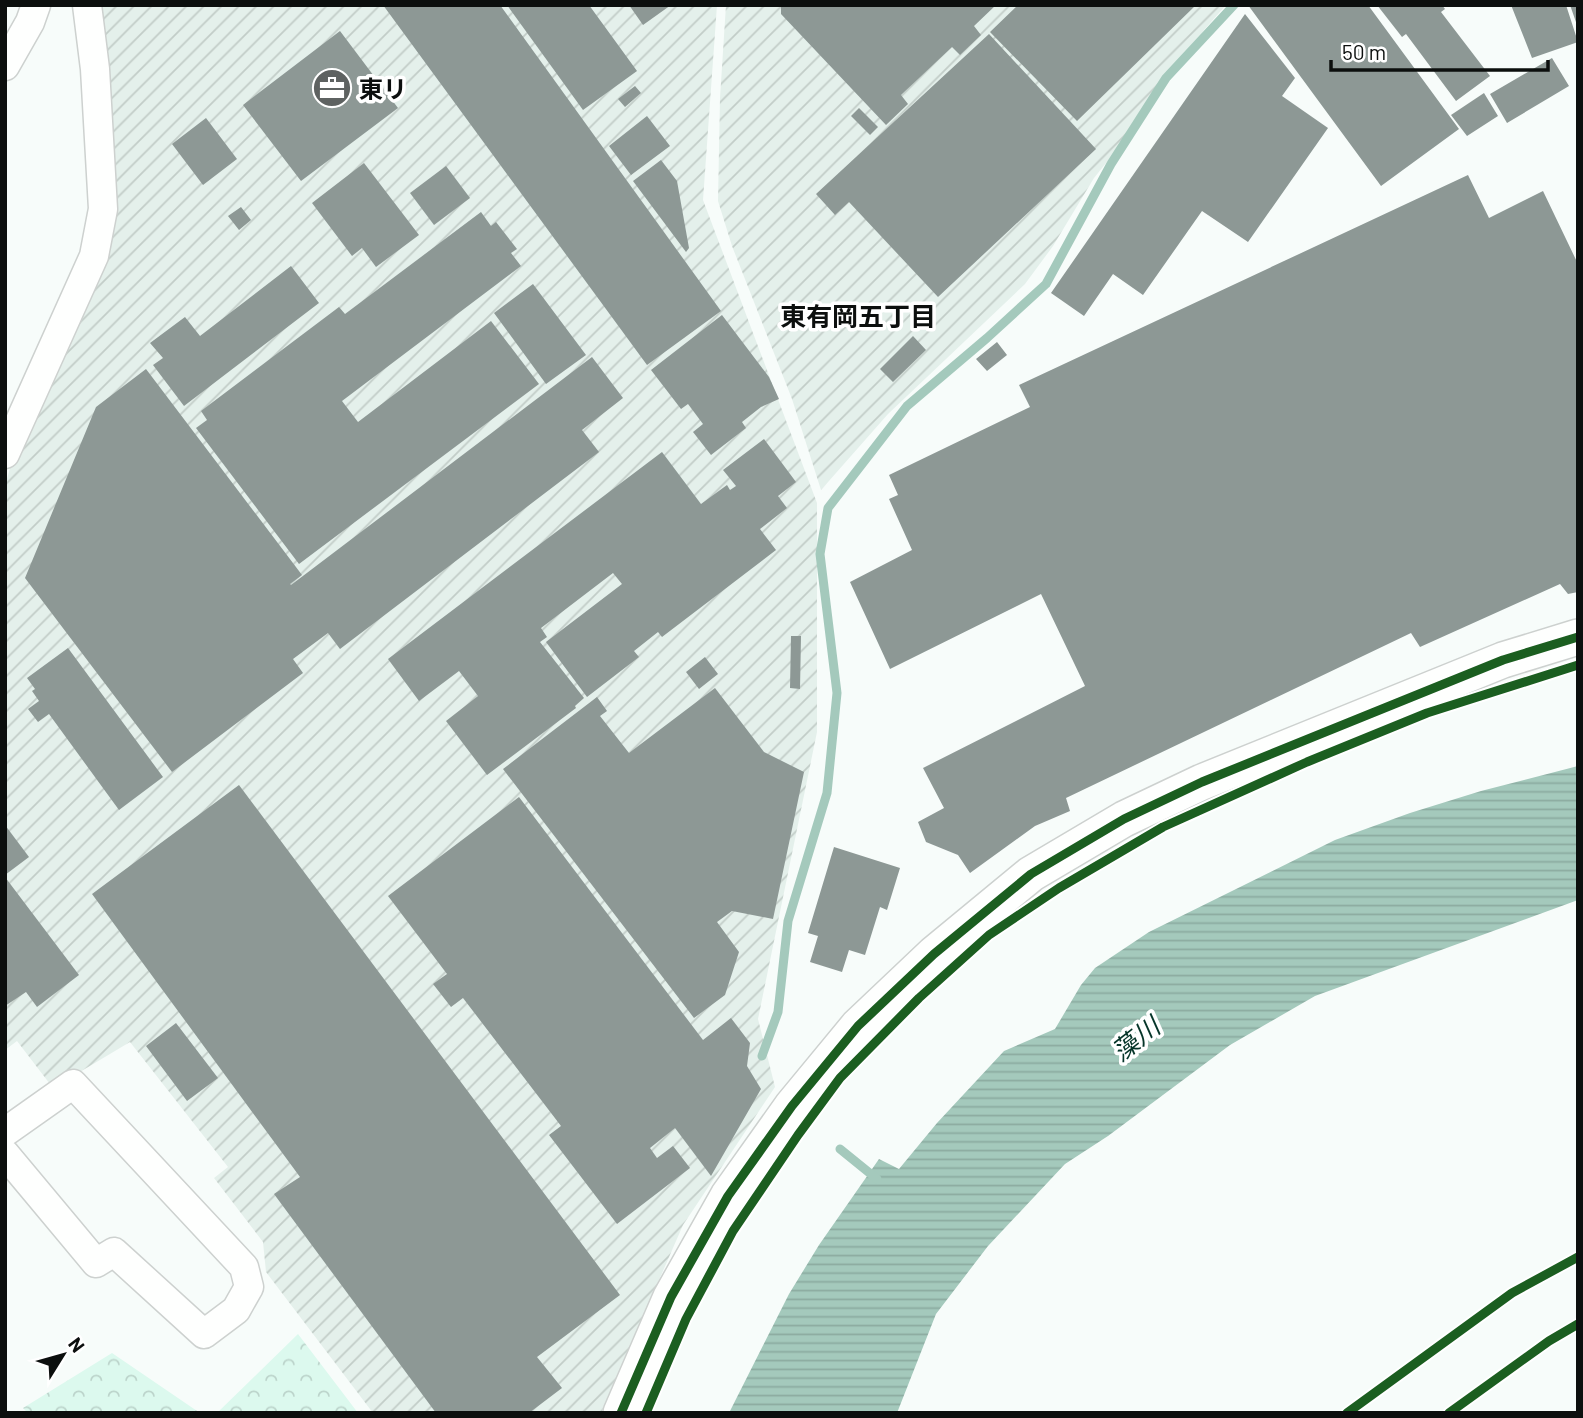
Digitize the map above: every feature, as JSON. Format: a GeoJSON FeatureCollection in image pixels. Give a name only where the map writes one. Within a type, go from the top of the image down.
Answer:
{"type":"FeatureCollection","features":[{"type":"Feature","properties":{"kind":"street"},"geometry":{"type":"LineString","coordinates":[[5,66],[13,33],[36,5]]}},
{"type":"Feature","properties":{"kind":"street"},"geometry":{"type":"LineString","coordinates":[[5,454],[94,256],[101,221],[103,209],[94,69],[87,5]]}},
{"type":"Feature","properties":{"kind":"street"},"geometry":{"type":"LineString","coordinates":[[621,1413],[671,1297],[728,1196],[792,1106],[858,1026],[934,954],[1031,874],[1124,819],[1202,782],[1503,660],[1578,637]]}},
{"type":"Feature","properties":{"kind":"street"},"geometry":{"type":"LineString","coordinates":[[5,1132],[73,1084],[244,1267],[249,1287],[236,1310],[204,1335],[114,1252],[96,1263],[5,1154]]}},
{"type":"Feature","properties":{"kind":"shaded area"},"geometry":{"type":"Polygon","coordinates":[[[100,5],[717,5],[703,200],[817,503],[817,732],[758,1019],[775,1087],[683,1225],[601,1413],[373,1413],[266,1272],[263,1242],[214,1178],[228,1167],[130,1042],[53,1088],[17,1041],[5,1050],[5,486],[16,447],[101,266],[100,5]]]}},
{"type":"Feature","properties":{"kind":"shaded area"},"geometry":{"type":"Polygon","coordinates":[[[726,5],[1226,5],[1204,30],[1155,102],[1094,178],[1053,246],[1025,284],[888,414],[821,490],[792,399],[732,246],[718,201],[720,98],[726,5]]]}},
{"type":"Feature","properties":{"kind":"green space"},"geometry":{"type":"Polygon","coordinates":[[[298,1334],[358,1413],[217,1413],[298,1334]]]}},
{"type":"Feature","properties":{"kind":"green space"},"geometry":{"type":"Polygon","coordinates":[[[112,1353],[200,1413],[28,1413],[23,1408],[112,1353]]]}},
{"type":"Feature","properties":{"kind":"water","name":"藻川"},"geometry":{"type":"Polygon","coordinates":[[[1578,766],[1578,900],[1315,996],[1230,1045],[1108,1136],[1065,1164],[988,1246],[936,1314],[897,1413],[729,1413],[789,1294],[819,1245],[879,1159],[899,1169],[937,1123],[1004,1051],[1055,1029],[1081,985],[1095,968],[1149,932],[1335,840],[1481,791],[1578,766]]]}},
{"type":"Feature","properties":{"kind":"building"},"geometry":{"type":"Polygon","coordinates":[[[383,5],[500,5],[721,311],[647,365],[383,5]]]}},
{"type":"Feature","properties":{"kind":"building"},"geometry":{"type":"Polygon","coordinates":[[[507,5],[589,5],[637,71],[583,110],[507,5]]]}},
{"type":"Feature","properties":{"kind":"building"},"geometry":{"type":"Polygon","coordinates":[[[629,5],[671,5],[643,25],[629,5]]]}},
{"type":"Feature","properties":{"kind":"building"},"geometry":{"type":"Polygon","coordinates":[[[781,5],[996,5],[974,26],[981,35],[960,55],[952,47],[901,95],[908,104],[886,125],[781,14],[781,5]]]}},
{"type":"Feature","properties":{"kind":"building"},"geometry":{"type":"Polygon","coordinates":[[[1018,5],[1196,5],[1077,121],[990,32],[1018,5]]]}},
{"type":"Feature","properties":{"kind":"building"},"geometry":{"type":"Polygon","coordinates":[[[1248,5],[1368,5],[1459,129],[1381,186],[1248,5]]]}},
{"type":"Feature","properties":{"kind":"building"},"geometry":{"type":"Polygon","coordinates":[[[1377,5],[1442,5],[1445,9],[1441,12],[1490,76],[1456,101],[1406,34],[1402,37],[1377,5]]]}},
{"type":"Feature","properties":{"kind":"building"},"geometry":{"type":"Polygon","coordinates":[[[1511,5],[1566,5],[1578,42],[1532,58],[1511,5]]]}},
{"type":"Feature","properties":{"kind":"building"},"geometry":{"type":"Polygon","coordinates":[[[1570,5],[1578,5],[1578,25],[1577,25],[1570,5]]]}},
{"type":"Feature","properties":{"kind":"building"},"geometry":{"type":"Polygon","coordinates":[[[1245,14],[1295,78],[1282,96],[1328,128],[1248,242],[1202,211],[1143,295],[1113,274],[1084,316],[1051,293],[1245,14]]]}},
{"type":"Feature","properties":{"kind":"building"},"geometry":{"type":"Polygon","coordinates":[[[340,31],[398,108],[301,181],[243,105],[340,31]]]}},
{"type":"Feature","properties":{"kind":"building"},"geometry":{"type":"Polygon","coordinates":[[[989,34],[1096,149],[938,297],[849,202],[835,215],[816,194],[989,34]]]}},
{"type":"Feature","properties":{"kind":"building"},"geometry":{"type":"Polygon","coordinates":[[[1552,58],[1569,86],[1507,123],[1490,94],[1552,58]]]}},
{"type":"Feature","properties":{"kind":"building"},"geometry":{"type":"Polygon","coordinates":[[[635,86],[641,93],[625,107],[618,99],[635,86]]]}},
{"type":"Feature","properties":{"kind":"building"},"geometry":{"type":"Polygon","coordinates":[[[1484,93],[1498,116],[1467,136],[1451,115],[1484,93]]]}},
{"type":"Feature","properties":{"kind":"building"},"geometry":{"type":"Polygon","coordinates":[[[859,108],[878,127],[870,135],[851,116],[859,108]]]}},
{"type":"Feature","properties":{"kind":"building"},"geometry":{"type":"Polygon","coordinates":[[[647,116],[670,146],[631,175],[609,146],[647,116]]]}},
{"type":"Feature","properties":{"kind":"building"},"geometry":{"type":"Polygon","coordinates":[[[206,118],[237,159],[203,185],[172,144],[206,118]]]}},
{"type":"Feature","properties":{"kind":"building"},"geometry":{"type":"Polygon","coordinates":[[[661,160],[677,181],[689,248],[686,252],[633,181],[661,160]]]}},
{"type":"Feature","properties":{"kind":"building"},"geometry":{"type":"Polygon","coordinates":[[[364,163],[419,235],[376,267],[362,248],[352,256],[312,203],[364,163]]]}},
{"type":"Feature","properties":{"kind":"building"},"geometry":{"type":"Polygon","coordinates":[[[446,166],[470,198],[434,225],[410,193],[446,166]]]}},
{"type":"Feature","properties":{"kind":"building"},"geometry":{"type":"Polygon","coordinates":[[[1468,175],[1489,218],[1543,191],[1578,264],[1578,592],[1568,594],[1560,584],[1420,647],[1411,633],[1066,798],[1070,811],[1035,826],[970,873],[958,855],[926,842],[918,822],[944,808],[923,768],[1085,686],[1041,594],[890,669],[850,582],[912,550],[889,499],[898,495],[889,475],[1030,407],[1019,385],[1468,175]]]}},
{"type":"Feature","properties":{"kind":"building"},"geometry":{"type":"Polygon","coordinates":[[[241,207],[251,220],[239,230],[228,216],[241,207]]]}},
{"type":"Feature","properties":{"kind":"building"},"geometry":{"type":"Polygon","coordinates":[[[481,212],[491,226],[496,222],[517,249],[511,253],[521,266],[342,401],[358,422],[491,321],[539,384],[299,564],[196,428],[207,420],[201,411],[339,307],[345,314],[481,212]]]}},
{"type":"Feature","properties":{"kind":"building"},"geometry":{"type":"Polygon","coordinates":[[[291,266],[319,303],[184,406],[153,365],[163,358],[150,343],[185,317],[200,336],[291,266]]]}},
{"type":"Feature","properties":{"kind":"building"},"geometry":{"type":"Polygon","coordinates":[[[533,284],[586,355],[546,384],[494,313],[533,284]]]}},
{"type":"Feature","properties":{"kind":"building"},"geometry":{"type":"Polygon","coordinates":[[[722,315],[769,377],[779,399],[761,407],[742,422],[746,428],[711,455],[693,432],[703,424],[688,404],[681,409],[651,370],[722,315]]]}},
{"type":"Feature","properties":{"kind":"building"},"geometry":{"type":"Polygon","coordinates":[[[913,336],[926,350],[893,382],[880,369],[913,336]]]}},
{"type":"Feature","properties":{"kind":"building"},"geometry":{"type":"Polygon","coordinates":[[[997,342],[1007,355],[987,371],[976,359],[997,342]]]}},
{"type":"Feature","properties":{"kind":"building"},"geometry":{"type":"Polygon","coordinates":[[[592,357],[623,398],[582,430],[599,452],[340,649],[328,633],[293,659],[303,673],[172,772],[25,578],[96,407],[146,369],[302,575],[291,585],[592,357]]]}},
{"type":"Feature","properties":{"kind":"building"},"geometry":{"type":"Polygon","coordinates":[[[764,439],[796,482],[778,496],[787,508],[760,529],[776,550],[662,637],[658,632],[634,651],[639,657],[587,697],[546,642],[622,584],[613,573],[541,628],[547,637],[540,642],[584,698],[576,708],[487,775],[446,721],[478,696],[459,671],[419,701],[388,659],[662,452],[701,504],[727,485],[730,490],[736,486],[723,470],[764,439]]]}},
{"type":"Feature","properties":{"kind":"building"},"geometry":{"type":"Polygon","coordinates":[[[791,636],[801,636],[800,689],[790,688],[791,636]]]}},
{"type":"Feature","properties":{"kind":"building"},"geometry":{"type":"Polygon","coordinates":[[[68,648],[163,777],[119,810],[49,714],[38,722],[28,709],[39,701],[27,678],[68,648]]]}},
{"type":"Feature","properties":{"kind":"building"},"geometry":{"type":"Polygon","coordinates":[[[705,657],[718,674],[699,689],[686,672],[705,657]]]}},
{"type":"Feature","properties":{"kind":"building"},"geometry":{"type":"Polygon","coordinates":[[[715,688],[764,752],[804,772],[773,919],[732,911],[717,922],[739,952],[725,995],[694,1018],[503,769],[597,697],[607,711],[600,716],[629,753],[715,688]]]}},
{"type":"Feature","properties":{"kind":"building"},"geometry":{"type":"Polygon","coordinates":[[[239,785],[620,1295],[537,1357],[562,1388],[529,1413],[436,1413],[274,1194],[300,1177],[92,894],[239,785]]]}},
{"type":"Feature","properties":{"kind":"building"},"geometry":{"type":"Polygon","coordinates":[[[519,797],[703,1040],[731,1018],[750,1043],[747,1066],[761,1089],[711,1176],[675,1128],[650,1148],[657,1158],[673,1146],[690,1168],[617,1224],[549,1135],[561,1126],[463,998],[451,1007],[433,984],[447,974],[388,896],[519,797]]]}},
{"type":"Feature","properties":{"kind":"building"},"geometry":{"type":"Polygon","coordinates":[[[5,825],[29,857],[5,875],[5,825]]]}},
{"type":"Feature","properties":{"kind":"building"},"geometry":{"type":"Polygon","coordinates":[[[834,847],[900,868],[887,910],[880,907],[865,955],[849,950],[842,972],[810,962],[818,936],[808,933],[834,847]]]}},
{"type":"Feature","properties":{"kind":"building"},"geometry":{"type":"Polygon","coordinates":[[[5,877],[79,975],[37,1007],[26,992],[5,1006],[5,877]]]}},
{"type":"Feature","properties":{"kind":"building"},"geometry":{"type":"Polygon","coordinates":[[[176,1023],[218,1078],[187,1101],[146,1046],[176,1023]]]}},
{"type":"Feature","properties":{"kind":"waterway"},"geometry":{"type":"LineString","coordinates":[[762,1056],[778,1012],[788,921],[827,793],[837,693],[820,554],[828,508],[907,406],[1046,284],[1111,164],[1166,78],[1234,5]]}},
{"type":"Feature","properties":{"kind":"waterway"},"geometry":{"type":"LineString","coordinates":[[840,1149],[877,1179]]}},
{"type":"Feature","properties":{"kind":"cycle path"},"geometry":{"type":"LineString","coordinates":[[621,1413],[671,1297],[728,1196],[792,1106],[858,1026],[934,954],[1031,874],[1124,819],[1202,782],[1503,660],[1578,637]]}},
{"type":"Feature","properties":{"kind":"cycle path"},"geometry":{"type":"LineString","coordinates":[[646,1413],[686,1319],[733,1231],[798,1135],[840,1078],[919,998],[989,935],[1059,888],[1163,827],[1307,762],[1427,713],[1578,665]]}},
{"type":"Feature","properties":{"kind":"cycle path"},"geometry":{"type":"LineString","coordinates":[[1347,1413],[1512,1293],[1578,1257]]}},
{"type":"Feature","properties":{"kind":"cycle path"},"geometry":{"type":"LineString","coordinates":[[1449,1413],[1549,1341],[1578,1324]]}},
{"type":"Feature","properties":{"kind":"place","name":"東リ"},"geometry":{"type":"Point","coordinates":[332,88]}},
{"type":"Feature","properties":{"kind":"district","name":"東有岡五丁目"},"geometry":{"type":"Point","coordinates":[858,315]}}]}
